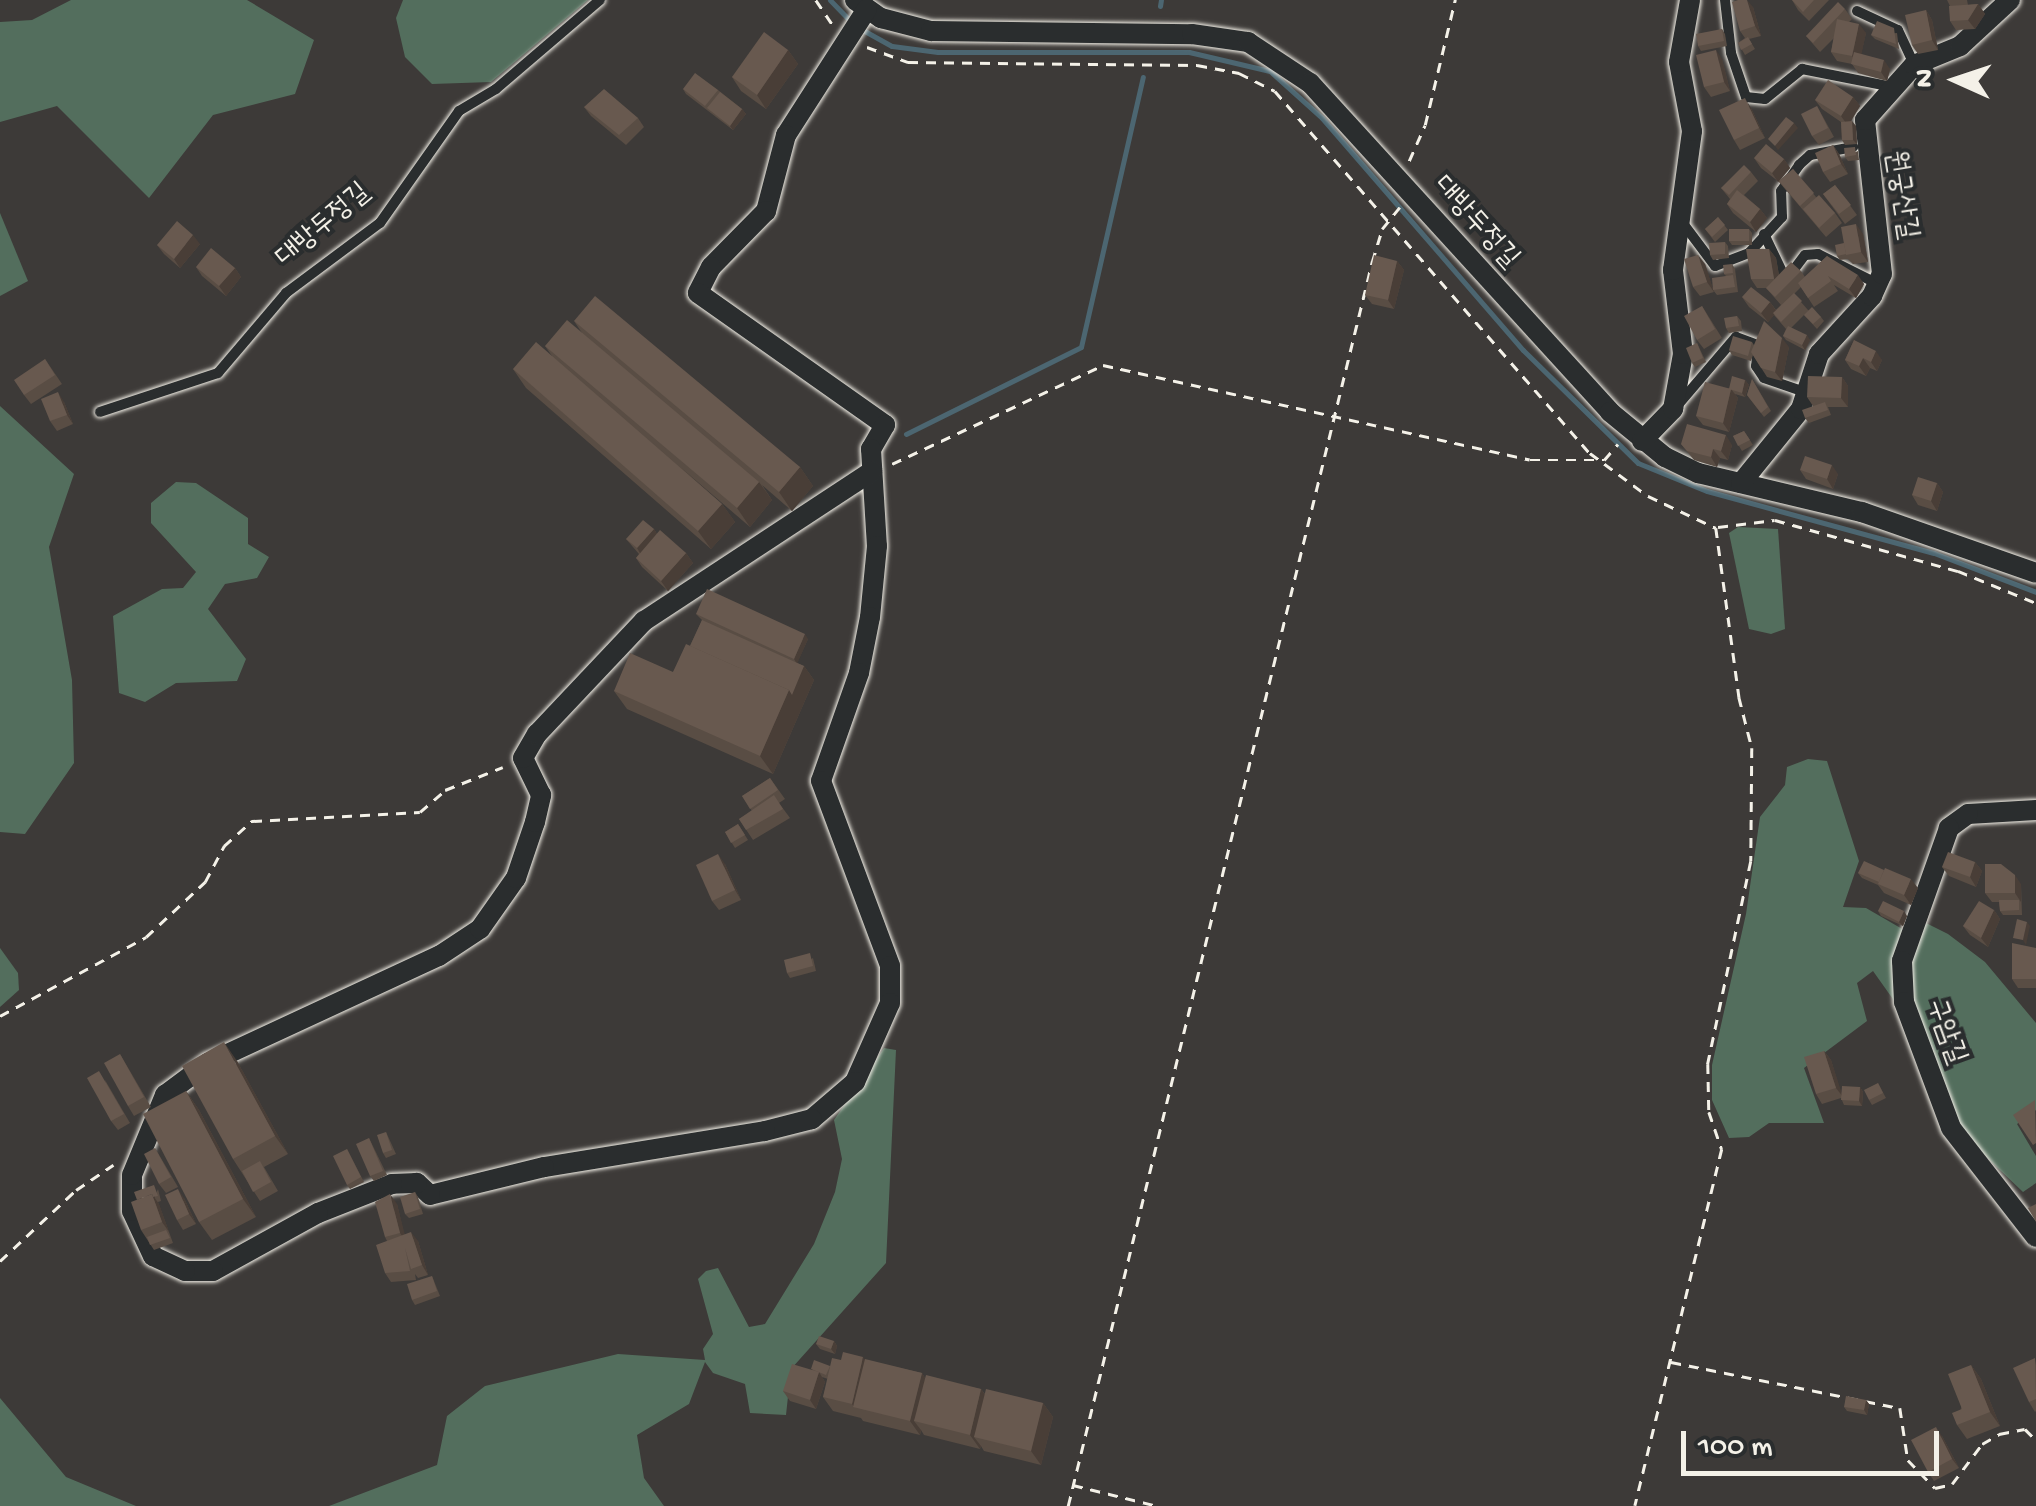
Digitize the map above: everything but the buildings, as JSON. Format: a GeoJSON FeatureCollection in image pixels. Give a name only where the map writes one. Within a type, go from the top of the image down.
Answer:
{"type":"FeatureCollection","features":[{"type":"Feature","properties":{"kind":"street"},"geometry":{"type":"LineString","coordinates":[[1634,438],[1673,409],[1684,332],[1674,270],[1677,216],[1692,131],[1678,62],[1690,0]]}},
{"type":"Feature","properties":{"kind":"street","name":"원궁산길"},"geometry":{"type":"LineString","coordinates":[[1878,284],[1882,250],[1864,146],[1865,120],[1914,65],[1960,46],[2010,0]]}},
{"type":"Feature","properties":{"kind":"street"},"geometry":{"type":"LineString","coordinates":[[861,8],[848,36],[786,135],[766,211],[711,267],[698,293],[881,418],[884,433],[870,448],[872,471],[877,546],[870,617],[859,673],[821,781],[874,912],[891,985],[882,1026],[846,1095],[812,1119],[684,1148],[544,1167],[430,1195],[402,1182],[318,1213],[214,1270],[163,1263],[142,1243],[132,1175],[165,1095],[208,1063],[440,956],[480,930],[516,878],[535,822],[541,794],[523,758],[537,734],[644,621],[872,471]]}},
{"type":"Feature","properties":{"kind":"street","name":"대방두정길"},"geometry":{"type":"LineString","coordinates":[[861,8],[905,28],[931,31],[1192,34],[1248,42],[1310,83],[1634,438],[1698,472],[1862,512],[2036,573]]}},
{"type":"Feature","properties":{"kind":"street"},"geometry":{"type":"LineString","coordinates":[[1741,483],[1801,410],[1820,354],[1878,284]]}},
{"type":"Feature","properties":{"kind":"street","name":"구암길"},"geometry":{"type":"LineString","coordinates":[[2036,810],[1968,814],[1949,828],[1902,961],[1904,1002],[1951,1128],[2018,1208],[2036,1237]]}},
{"type":"Feature","properties":{"kind":"street"},"geometry":{"type":"LineString","coordinates":[[2018,1208],[2036,1195]]}},
{"type":"Feature","properties":{"kind":"lane","name":"대방두정길"},"geometry":{"type":"LineString","coordinates":[[100,412],[218,373],[286,293],[380,222],[459,111],[496,88],[600,0]]}},
{"type":"Feature","properties":{"kind":"lane"},"geometry":{"type":"LineString","coordinates":[[1726,0],[1731,53],[1746,97],[1764,99],[1802,69],[1893,87]]}},
{"type":"Feature","properties":{"kind":"lane"},"geometry":{"type":"LineString","coordinates":[[1857,10],[1898,30],[1914,65]]}},
{"type":"Feature","properties":{"kind":"lane"},"geometry":{"type":"LineString","coordinates":[[1677,216],[1715,266],[1749,253],[1782,217],[1781,191],[1810,155],[1864,146]]}},
{"type":"Feature","properties":{"kind":"lane"},"geometry":{"type":"LineString","coordinates":[[1764,234],[1786,280],[1806,255],[1818,254],[1878,284]]}},
{"type":"Feature","properties":{"kind":"lane"},"geometry":{"type":"LineString","coordinates":[[1673,409],[1736,338],[1758,345],[1756,366],[1764,378],[1805,392]]}},
{"type":"Feature","properties":{"kind":"path"},"geometry":{"type":"LineString","coordinates":[[816,0],[848,36],[908,62],[1197,65],[1239,73],[1274,91],[1390,218],[1590,453],[1648,496],[1716,528],[1743,520],[1792,524],[1958,571],[2036,604]]}},
{"type":"Feature","properties":{"kind":"path"},"geometry":{"type":"LineString","coordinates":[[1398,180],[1425,125],[1455,0]]}},
{"type":"Feature","properties":{"kind":"path"},"geometry":{"type":"LineString","coordinates":[[1068,1506],[1336,417],[1390,218]]}},
{"type":"Feature","properties":{"kind":"path"},"geometry":{"type":"LineString","coordinates":[[872,471],[1102,365],[1530,460],[1604,460],[1634,438]]}},
{"type":"Feature","properties":{"kind":"path"},"geometry":{"type":"LineString","coordinates":[[1634,1506],[1722,1149],[1709,1112],[1708,1064],[1751,862],[1752,748],[1716,528]]}},
{"type":"Feature","properties":{"kind":"path"},"geometry":{"type":"LineString","coordinates":[[0,1016],[146,937],[205,882],[224,846],[252,821],[420,812],[445,790],[523,758]]}},
{"type":"Feature","properties":{"kind":"path"},"geometry":{"type":"LineString","coordinates":[[0,1260],[76,1190],[121,1160]]}},
{"type":"Feature","properties":{"kind":"path"},"geometry":{"type":"LineString","coordinates":[[1670,1362],[1889,1402],[1900,1408],[1908,1460],[1936,1488],[1952,1484],[1982,1444],[1999,1434],[2025,1428],[2036,1440]]}},
{"type":"Feature","properties":{"kind":"path"},"geometry":{"type":"LineString","coordinates":[[1073,1485],[1158,1506]]}},
{"type":"Feature","properties":{"kind":"green space"},"geometry":{"type":"Polygon","coordinates":[[[71,0],[247,0],[314,40],[295,94],[213,115],[149,198],[57,106],[0,122],[0,22],[32,20],[71,0]]]}},
{"type":"Feature","properties":{"kind":"green space"},"geometry":{"type":"Polygon","coordinates":[[[403,0],[588,0],[491,82],[432,84],[405,57],[396,18],[403,0]]]}},
{"type":"Feature","properties":{"kind":"green space"},"geometry":{"type":"Polygon","coordinates":[[[0,213],[28,281],[0,296],[0,213]]]}},
{"type":"Feature","properties":{"kind":"green space"},"geometry":{"type":"Polygon","coordinates":[[[0,406],[74,474],[49,547],[72,680],[74,763],[25,834],[0,832],[0,406]]]}},
{"type":"Feature","properties":{"kind":"green space"},"geometry":{"type":"Polygon","coordinates":[[[176,482],[196,483],[248,518],[248,544],[269,557],[257,578],[225,584],[208,609],[246,659],[237,681],[176,683],[145,702],[119,693],[113,616],[162,589],[183,588],[196,572],[151,523],[151,503],[176,482]]]}},
{"type":"Feature","properties":{"kind":"green space"},"geometry":{"type":"Polygon","coordinates":[[[1738,527],[1778,529],[1785,629],[1771,634],[1749,629],[1729,533],[1738,527]]]}},
{"type":"Feature","properties":{"kind":"green space"},"geometry":{"type":"Polygon","coordinates":[[[1808,759],[1827,761],[1859,861],[1843,907],[1866,908],[1904,930],[1920,920],[1948,934],[1985,962],[2036,1023],[2036,1110],[2017,1124],[2036,1156],[2036,1183],[2023,1192],[1957,1129],[1895,1002],[1873,971],[1857,983],[1867,1021],[1804,1068],[1824,1123],[1769,1123],[1749,1137],[1729,1138],[1712,1100],[1712,1065],[1746,914],[1760,817],[1785,785],[1787,767],[1808,759]]]}},
{"type":"Feature","properties":{"kind":"green space"},"geometry":{"type":"Polygon","coordinates":[[[0,948],[18,973],[19,990],[0,1007],[0,948]]]}},
{"type":"Feature","properties":{"kind":"green space"},"geometry":{"type":"Polygon","coordinates":[[[884,1048],[896,1050],[886,1263],[791,1369],[786,1415],[750,1413],[745,1384],[713,1373],[705,1362],[689,1404],[637,1435],[644,1478],[664,1506],[329,1506],[437,1465],[447,1416],[485,1386],[618,1354],[705,1360],[703,1349],[713,1334],[698,1279],[706,1271],[718,1268],[749,1327],[765,1324],[814,1244],[835,1192],[842,1159],[834,1120],[884,1048]]]}},
{"type":"Feature","properties":{"kind":"green space"},"geometry":{"type":"Polygon","coordinates":[[[0,1398],[66,1477],[136,1506],[0,1506],[0,1398]]]}},
{"type":"Feature","properties":{"kind":"waterway"},"geometry":{"type":"LineString","coordinates":[[830,0],[852,23]]}},
{"type":"Feature","properties":{"kind":"waterway"},"geometry":{"type":"LineString","coordinates":[[1160,6],[1161,0]]}},
{"type":"Feature","properties":{"kind":"waterway"},"geometry":{"type":"LineString","coordinates":[[861,29],[892,46],[938,52],[1189,52],[1270,71],[1322,118],[1523,350],[1638,463],[1707,491],[1934,553],[2036,592]]}},
{"type":"Feature","properties":{"kind":"waterway"},"geometry":{"type":"LineString","coordinates":[[906,434],[1081,347],[1143,77]]}}]}
